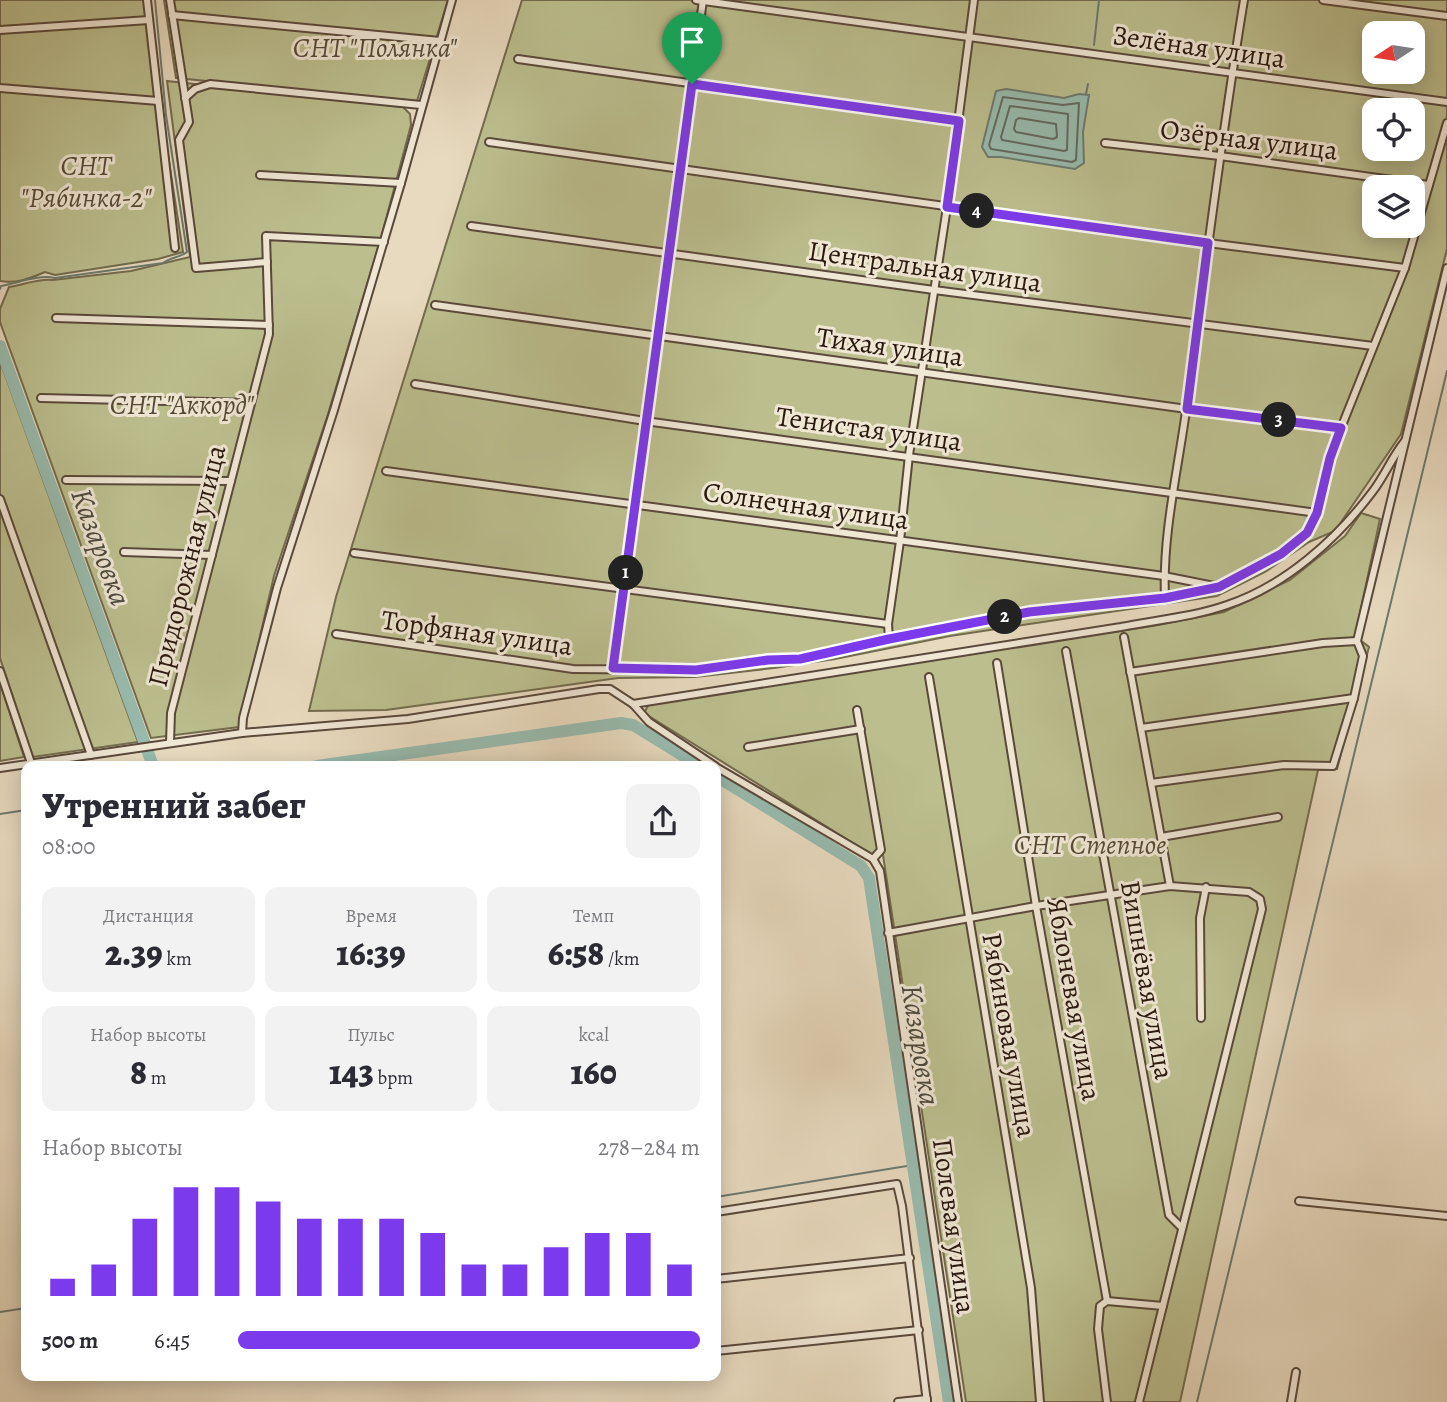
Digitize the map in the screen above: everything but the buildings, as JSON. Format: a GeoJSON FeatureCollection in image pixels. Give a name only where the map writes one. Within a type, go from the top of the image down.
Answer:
{"type":"FeatureCollection","features":[{"type":"Feature","properties":{"kind":"street"},"geometry":{"type":"LineString","coordinates":[[146,0],[175,248]]}},
{"type":"Feature","properties":{"kind":"street"},"geometry":{"type":"LineString","coordinates":[[170,0],[189,122],[179,140],[196,268],[267,262]]}},
{"type":"Feature","properties":{"kind":"street"},"geometry":{"type":"LineString","coordinates":[[242,733],[243,718],[277,588],[384,242],[452,0]]}},
{"type":"Feature","properties":{"kind":"street","name":"Зелёная улица"},"geometry":{"type":"LineString","coordinates":[[696,0],[1447,102]]}},
{"type":"Feature","properties":{"kind":"street"},"geometry":{"type":"LineString","coordinates":[[613,668],[703,0]]}},
{"type":"Feature","properties":{"kind":"street"},"geometry":{"type":"LineString","coordinates":[[889,639],[888,624],[909,456],[947,207],[974,0]]}},
{"type":"Feature","properties":{"kind":"street"},"geometry":{"type":"LineString","coordinates":[[1165,598],[1164,576],[1174,492],[1244,0]]}},
{"type":"Feature","properties":{"kind":"street"},"geometry":{"type":"LineString","coordinates":[[1323,0],[1447,16]]}},
{"type":"Feature","properties":{"kind":"street"},"geometry":{"type":"LineString","coordinates":[[172,15],[440,41]]}},
{"type":"Feature","properties":{"kind":"street"},"geometry":{"type":"LineString","coordinates":[[0,30],[149,20]]}},
{"type":"Feature","properties":{"kind":"street"},"geometry":{"type":"LineString","coordinates":[[517,59],[959,121]]}},
{"type":"Feature","properties":{"kind":"street"},"geometry":{"type":"LineString","coordinates":[[185,98],[195,89],[210,84],[421,105]]}},
{"type":"Feature","properties":{"kind":"street"},"geometry":{"type":"LineString","coordinates":[[0,88],[158,101]]}},
{"type":"Feature","properties":{"kind":"street"},"geometry":{"type":"LineString","coordinates":[[1317,513],[1330,458],[1405,268],[1447,123]]}},
{"type":"Feature","properties":{"kind":"street"},"geometry":{"type":"LineString","coordinates":[[489,142],[1405,268]]}},
{"type":"Feature","properties":{"kind":"street","name":"Озёрная улица"},"geometry":{"type":"LineString","coordinates":[[1105,143],[1429,185]]}},
{"type":"Feature","properties":{"kind":"street"},"geometry":{"type":"LineString","coordinates":[[260,176],[401,183]]}},
{"type":"Feature","properties":{"kind":"street","name":"Центральная улица"},"geometry":{"type":"LineString","coordinates":[[471,226],[934,290],[1373,346]]}},
{"type":"Feature","properties":{"kind":"street","name":"Придорожная улица"},"geometry":{"type":"LineString","coordinates":[[170,742],[171,713],[269,334],[266,236],[384,242]]}},
{"type":"Feature","properties":{"kind":"street"},"geometry":{"type":"LineString","coordinates":[[1151,783],[1284,765],[1333,766],[1354,698],[1363,656],[1357,641],[1447,268]]}},
{"type":"Feature","properties":{"kind":"street","name":"Тихая улица"},"geometry":{"type":"LineString","coordinates":[[435,304],[658,337],[1341,428]]}},
{"type":"Feature","properties":{"kind":"street"},"geometry":{"type":"LineString","coordinates":[[56,318],[269,325]]}},
{"type":"Feature","properties":{"kind":"street","name":"Тенистая улица"},"geometry":{"type":"LineString","coordinates":[[415,384],[645,421],[1317,513]]}},
{"type":"Feature","properties":{"kind":"street"},"geometry":{"type":"LineString","coordinates":[[41,398],[251,403]]}},
{"type":"Feature","properties":{"kind":"street"},"geometry":{"type":"LineString","coordinates":[[633,704],[1121,627],[1226,606],[1253,595],[1294,569],[1341,529],[1375,489],[1395,453],[1405,441]]}},
{"type":"Feature","properties":{"kind":"street","name":"Солнечная улица"},"geometry":{"type":"LineString","coordinates":[[386,471],[1164,576],[1219,587]]}},
{"type":"Feature","properties":{"kind":"street"},"geometry":{"type":"LineString","coordinates":[[66,480],[231,481]]}},
{"type":"Feature","properties":{"kind":"street"},"geometry":{"type":"LineString","coordinates":[[0,499],[91,755]]}},
{"type":"Feature","properties":{"kind":"street","name":"Торфяная улица"},"geometry":{"type":"LineString","coordinates":[[336,634],[573,669],[696,670],[768,660],[800,659],[1029,612],[1165,598],[1219,587],[1281,554],[1307,533],[1317,513]]}},
{"type":"Feature","properties":{"kind":"street"},"geometry":{"type":"LineString","coordinates":[[124,552],[212,555]]}},
{"type":"Feature","properties":{"kind":"street"},"geometry":{"type":"LineString","coordinates":[[354,553],[888,624]]}},
{"type":"Feature","properties":{"kind":"street"},"geometry":{"type":"LineString","coordinates":[[1124,637],[1170,886]]}},
{"type":"Feature","properties":{"kind":"street"},"geometry":{"type":"LineString","coordinates":[[1130,672],[1324,643],[1357,641]]}},
{"type":"Feature","properties":{"kind":"street","name":"Вишнёвая улица"},"geometry":{"type":"LineString","coordinates":[[1066,651],[1169,1215],[1182,1228]]}},
{"type":"Feature","properties":{"kind":"street","name":"Яблоневая улица"},"geometry":{"type":"LineString","coordinates":[[997,663],[1036,906],[1107,1301],[1100,1306],[1098,1328],[1107,1402]]}},
{"type":"Feature","properties":{"kind":"street"},"geometry":{"type":"LineString","coordinates":[[0,671],[31,761]]}},
{"type":"Feature","properties":{"kind":"street","name":"Рябиновая улица"},"geometry":{"type":"LineString","coordinates":[[929,677],[1031,1288],[1040,1402]]}},
{"type":"Feature","properties":{"kind":"street"},"geometry":{"type":"LineString","coordinates":[[47,761],[242,733],[408,719],[610,689],[633,704],[649,722],[707,761]]}},
{"type":"Feature","properties":{"kind":"street"},"geometry":{"type":"LineString","coordinates":[[1140,728],[1354,698]]}},
{"type":"Feature","properties":{"kind":"street","name":"Полевая улица"},"geometry":{"type":"LineString","coordinates":[[857,710],[881,850],[873,859],[880,871],[958,1402]]}},
{"type":"Feature","properties":{"kind":"street"},"geometry":{"type":"LineString","coordinates":[[748,747],[861,729]]}},
{"type":"Feature","properties":{"kind":"street"},"geometry":{"type":"LineString","coordinates":[[0,768],[21,765]]}},
{"type":"Feature","properties":{"kind":"street"},"geometry":{"type":"LineString","coordinates":[[721,770],[873,859]]}},
{"type":"Feature","properties":{"kind":"street"},"geometry":{"type":"LineString","coordinates":[[1161,838],[1278,817]]}},
{"type":"Feature","properties":{"kind":"street"},"geometry":{"type":"LineString","coordinates":[[888,933],[1036,906],[1170,886],[1249,892],[1260,900],[1262,909],[1139,1402]]}},
{"type":"Feature","properties":{"kind":"street"},"geometry":{"type":"LineString","coordinates":[[1201,1018],[1200,918],[1206,887]]}},
{"type":"Feature","properties":{"kind":"street"},"geometry":{"type":"LineString","coordinates":[[721,1211],[897,1184],[910,1258],[927,1400],[898,1402]]}},
{"type":"Feature","properties":{"kind":"street"},"geometry":{"type":"LineString","coordinates":[[1299,1201],[1447,1216]]}},
{"type":"Feature","properties":{"kind":"street"},"geometry":{"type":"LineString","coordinates":[[721,1278],[910,1258]]}},
{"type":"Feature","properties":{"kind":"street"},"geometry":{"type":"LineString","coordinates":[[1107,1301],[1164,1306]]}},
{"type":"Feature","properties":{"kind":"street"},"geometry":{"type":"LineString","coordinates":[[721,1350],[919,1329]]}},
{"type":"Feature","properties":{"kind":"street"},"geometry":{"type":"LineString","coordinates":[[1291,1402],[1296,1372]]}},
{"type":"Feature","properties":{"kind":"green space","name":"СНТ \"Рябинка-2\""},"geometry":{"type":"Polygon","coordinates":[[[0,0],[144,0],[183,252],[158,259],[55,275],[45,272],[18,281],[0,281],[0,0]]]}},
{"type":"Feature","properties":{"kind":"green space","name":"СНТ \"Полянка\""},"geometry":{"type":"Polygon","coordinates":[[[164,0],[448,0],[417,101],[176,78],[164,0]]]}},
{"type":"Feature","properties":{"kind":"green space"},"geometry":{"type":"Polygon","coordinates":[[[522,0],[1447,0],[1447,249],[1401,434],[1335,531],[1309,542],[1265,572],[1217,596],[950,636],[774,668],[695,677],[618,678],[386,710],[309,711],[336,597],[522,0]]]}},
{"type":"Feature","properties":{"kind":"green space","name":"СНТ \"Аккорд\""},"geometry":{"type":"Polygon","coordinates":[[[167,81],[403,107],[410,114],[411,125],[381,238],[328,414],[274,576],[239,727],[151,738],[0,322],[0,309],[9,287],[42,280],[131,271],[190,257],[167,81]]]}},
{"type":"Feature","properties":{"kind":"green space"},"geometry":{"type":"Polygon","coordinates":[[[0,361],[138,742],[33,757],[0,658],[0,361]]]}},
{"type":"Feature","properties":{"kind":"green space","name":"СНТ Степное"},"geometry":{"type":"Polygon","coordinates":[[[1361,513],[1380,519],[1355,636],[1369,647],[1337,769],[1318,770],[1180,1402],[966,1402],[883,855],[872,855],[644,713],[649,704],[1158,625],[1224,612],[1290,580],[1345,536],[1361,513]]]}},
{"type":"Feature","properties":{"kind":"green space"},"geometry":{"type":"Polygon","coordinates":[[[0,683],[24,757],[0,761],[0,683]]]}},
{"type":"Feature","properties":{"kind":"water"},"geometry":{"type":"Polygon","coordinates":[[[1006,89],[1064,98],[1079,94],[1089,95],[1083,132],[1084,163],[1075,169],[988,157],[982,147],[996,91],[1006,89]]]}},
{"type":"Feature","properties":{"kind":"waterway"},"geometry":{"type":"LineString","coordinates":[[0,289],[1,286],[36,278],[55,278],[163,263],[187,252],[166,115],[155,0]]}},
{"type":"Feature","properties":{"kind":"waterway"},"geometry":{"type":"LineString","coordinates":[[1094,45],[1099,0]]}},
{"type":"Feature","properties":{"kind":"waterway"},"geometry":{"type":"LineString","coordinates":[[1086,94],[1088,84]]}},
{"type":"Feature","properties":{"kind":"waterway","name":"Казаровка"},"geometry":{"type":"LineString","coordinates":[[0,346],[151,761]]}},
{"type":"Feature","properties":{"kind":"waterway"},"geometry":{"type":"LineString","coordinates":[[1197,1402],[1447,371]]}},
{"type":"Feature","properties":{"kind":"waterway","name":"Казаровка"},"geometry":{"type":"LineString","coordinates":[[352,761],[621,723],[633,725],[692,761]]}},
{"type":"Feature","properties":{"kind":"waterway","name":"Казаровка"},"geometry":{"type":"LineString","coordinates":[[721,779],[861,866],[869,878],[949,1402]]}},
{"type":"Feature","properties":{"kind":"waterway"},"geometry":{"type":"LineString","coordinates":[[0,814],[21,811]]}},
{"type":"Feature","properties":{"kind":"waterway"},"geometry":{"type":"LineString","coordinates":[[721,1196],[913,1165]]}},
{"type":"Feature","properties":{"kind":"waterway"},"geometry":{"type":"LineString","coordinates":[[0,1312],[21,1309]]}},
{"type":"Feature","properties":{"kind":"route"},"geometry":{"type":"LineString","coordinates":[[692,84],[959,121],[947,207],[1208,243],[1187,409],[1341,428],[1330,458],[1317,513],[1307,533],[1281,554],[1219,587],[1165,598],[1029,612],[800,659],[768,660],[696,670],[613,668],[692,84]]}}]}
